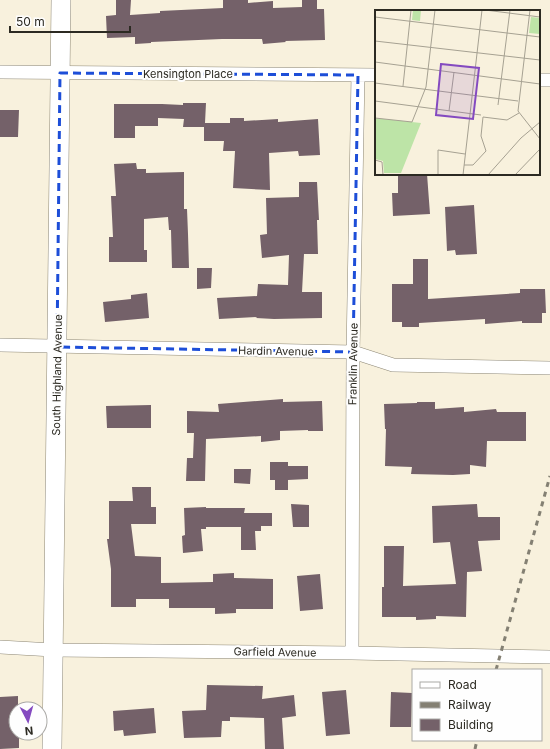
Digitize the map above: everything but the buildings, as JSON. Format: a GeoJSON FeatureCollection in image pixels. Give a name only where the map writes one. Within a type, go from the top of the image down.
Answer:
{"type":"FeatureCollection","features":[{"type":"Feature","properties":{"kind":"street","name":"South Highland Avenue"},"geometry":{"type":"LineString","coordinates":[[52,749],[61,0]]}},
{"type":"Feature","properties":{"kind":"street","name":"Kensington Place"},"geometry":{"type":"LineString","coordinates":[[0,72],[375,75]]}},
{"type":"Feature","properties":{"kind":"street","name":"Franklin Avenue"},"geometry":{"type":"LineString","coordinates":[[352,653],[352,352],[358,75]]}},
{"type":"Feature","properties":{"kind":"street","name":"Hardin Avenue"},"geometry":{"type":"LineString","coordinates":[[0,345],[352,352],[393,365],[550,368]]}},
{"type":"Feature","properties":{"kind":"street","name":"Garfield Avenue"},"geometry":{"type":"LineString","coordinates":[[0,647],[54,650],[352,653],[550,657]]}},
{"type":"Feature","properties":{"kind":"highlighted area"},"geometry":{"type":"Polygon","coordinates":[[[60,73],[358,75],[353,352],[57,347],[60,73]]]}},
{"type":"Feature","properties":{"kind":"railway"},"geometry":{"type":"LineString","coordinates":[[496,669],[550,476]]}},
{"type":"Feature","properties":{"kind":"railway"},"geometry":{"type":"LineString","coordinates":[[475,749],[477,741]]}}]}
